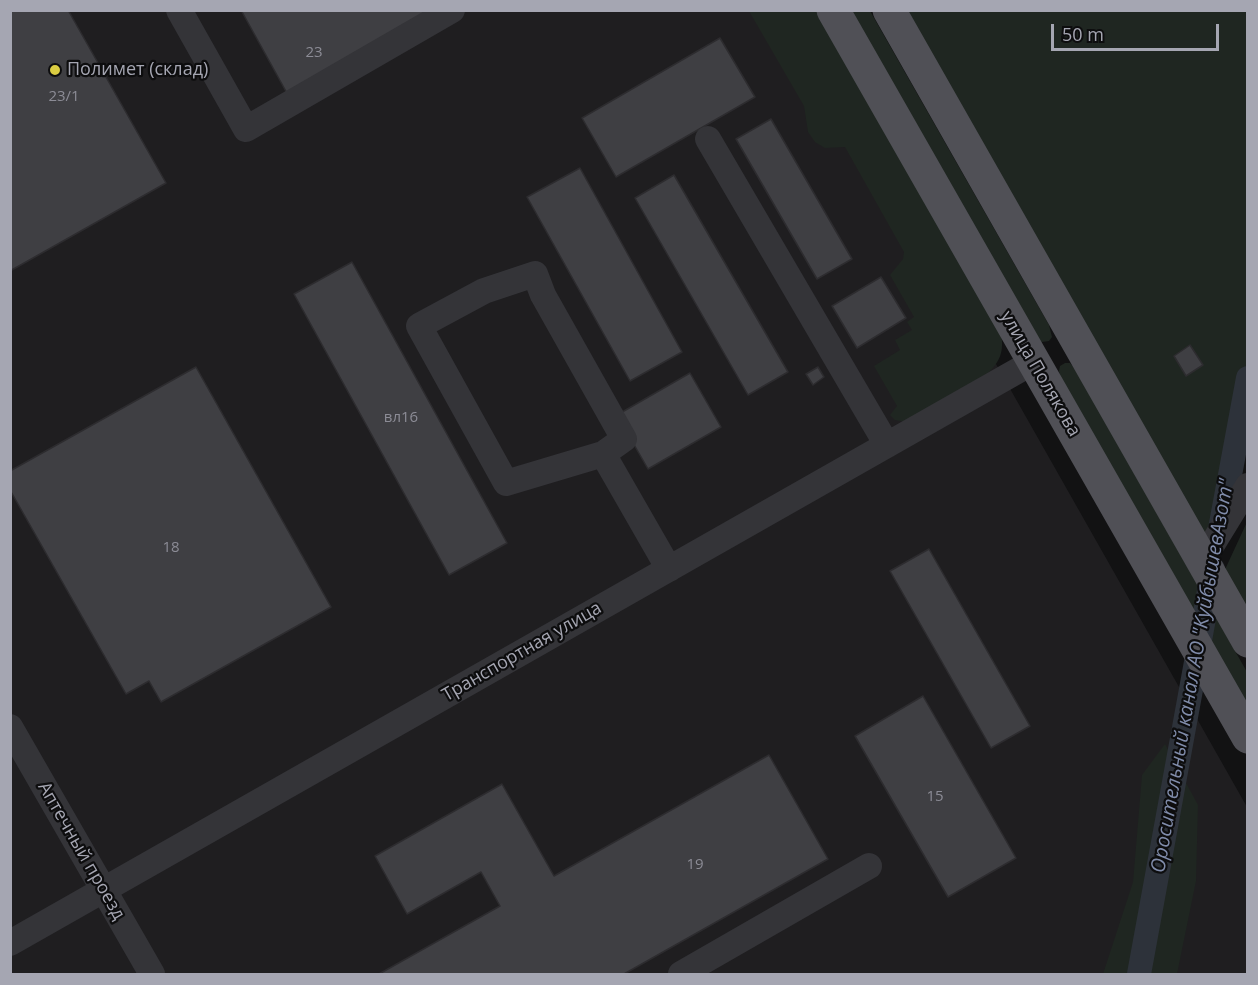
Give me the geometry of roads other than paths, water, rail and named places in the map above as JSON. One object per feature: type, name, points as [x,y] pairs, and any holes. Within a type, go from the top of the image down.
[{"type":"main road","name":"улица Полякова","points":[[833,10],[1248,737]]},
{"type":"main road","points":[[889,10],[1248,640]]},
{"type":"main road","points":[[1033,362],[1074,338]]},
{"type":"street","points":[[179,10],[246,129],[453,10]]},
{"type":"street","points":[[708,139],[887,445]]},
{"type":"street","points":[[535,274],[543,295],[624,440],[603,454],[506,483],[419,326],[484,291],[535,274]]},
{"type":"street","name":"Транспортная улица","points":[[10,943],[1033,362]]},
{"type":"street","points":[[603,454],[669,569]]},
{"type":"street","points":[[1202,561],[1248,486]]},
{"type":"street","name":"Аптечный проезд","points":[[10,727],[152,975]]},
{"type":"street","points":[[681,975],[869,866]]},
{"type":"waterway","name":"Оросительный канал АО \"КуйбышевАзот\"","points":[[1220,529],[1248,378]]},
{"type":"waterway","name":"Оросительный канал АО \"КуйбышевАзот\"","points":[[1139,974],[1213,569]]},
{"type":"place","name":"Полимет (склад)","points":[[55,70]]}]
